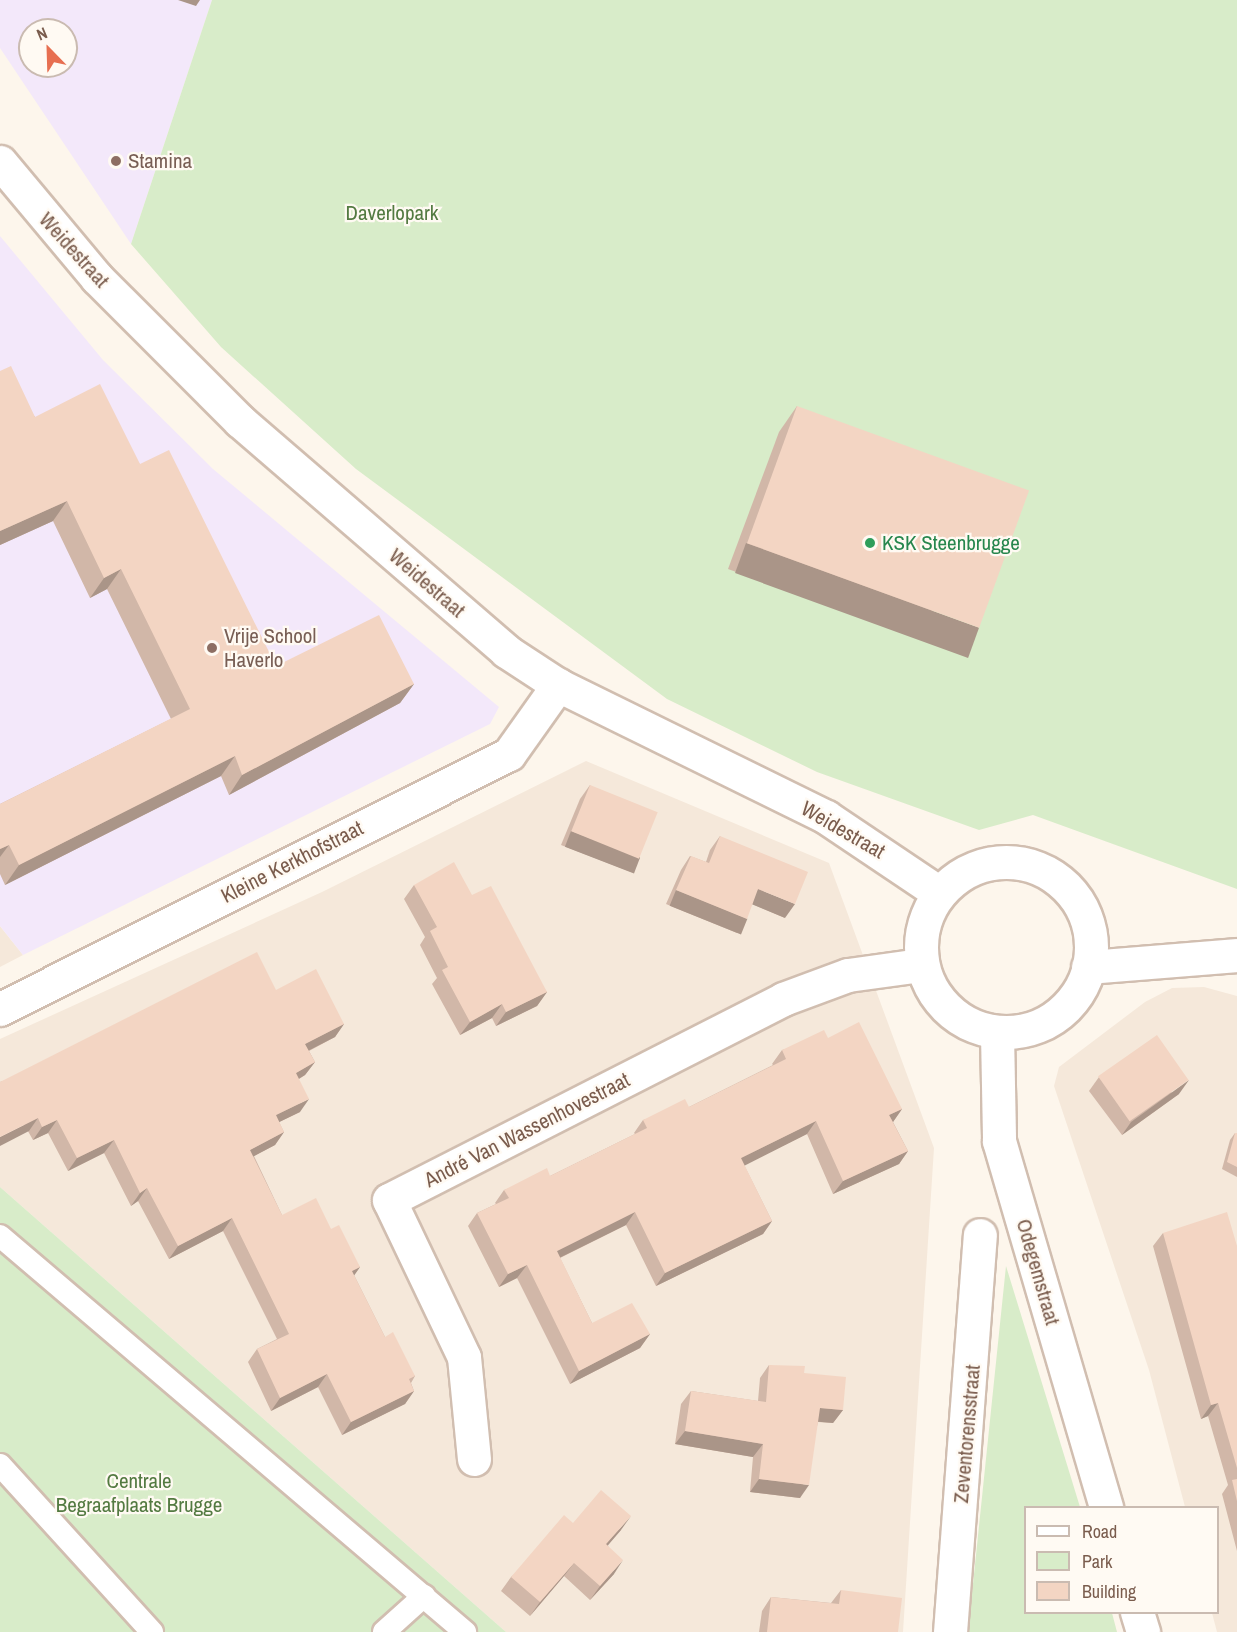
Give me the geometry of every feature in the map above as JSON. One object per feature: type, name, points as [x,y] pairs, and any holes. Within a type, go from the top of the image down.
[{"type":"street","name":"Weidestraat","points":[[0,162],[97,278],[240,422],[506,651],[558,685],[826,817],[939,893]]},
{"type":"street","name":"Kleine Kerkhofstraat","points":[[0,1009],[508,754],[558,685]]},
{"type":"street","points":[[997,861],[1043,869],[1078,901],[1090,929],[1088,967],[1081,989],[1063,1011],[1027,1031],[997,1033],[963,1022],[932,993],[921,964],[924,920],[939,893],[969,870],[997,861]]},
{"type":"street","points":[[1088,967],[1237,955]]},
{"type":"street","name":"André Van Wassenhovestraat","points":[[474,1459],[464,1357],[389,1200],[783,999],[848,975],[921,964]]},
{"type":"street","name":"Odegemstraat","points":[[997,1033],[999,1141],[1105,1506]]},
{"type":"street","name":"Zeventorensstraat","points":[[950,1632],[981,1235]]},
{"type":"street","points":[[1138,1614],[1143,1632]]},
{"type":"lane","points":[[2,1240],[465,1632]]},
{"type":"lane","points":[[0,1466],[152,1632]]},
{"type":"lane","points":[[384,1632],[424,1596]]},
{"type":"shaded area","name":"Stamina","points":[[0,0],[212,0],[131,244],[20,78],[78,78],[78,18],[18,18],[18,75],[0,48]]},
{"type":"shaded area","name":"Vrije School Haverlo","points":[[0,236],[103,360],[213,469],[499,707],[490,724],[23,955],[0,926]]},
{"type":"shaded area","points":[[586,761],[829,863],[934,1148],[903,1632],[506,1632],[0,1187],[0,1039],[322,892]]},
{"type":"shaded area","points":[[0,926],[23,955],[0,967]]},
{"type":"shaded area","points":[[1204,987],[1237,996],[1237,1632],[1217,1632],[1212,1614],[1219,1614],[1219,1506],[1185,1506],[1149,1370],[1054,1086],[1059,1067],[1145,1002],[1172,988]]},
{"type":"green space","name":"Daverlopark","points":[[212,0],[1237,0],[1237,889],[1033,815],[979,830],[817,772],[667,699],[356,469],[221,347],[131,244]]},
{"type":"green space","name":"Centrale Begraafplaats Brugge","points":[[0,1187],[506,1632],[0,1632]]},
{"type":"green space","points":[[1006,1266],[1080,1506],[1024,1506],[1024,1614],[1112,1614],[1117,1632],[968,1632]]},
{"type":"building","points":[[11,366],[35,417],[100,384],[140,464],[169,450],[276,666],[379,615],[414,684],[242,775],[235,756],[19,865],[9,845],[0,849],[0,804],[190,709],[121,569],[104,578],[67,501],[0,531],[0,371]]},
{"type":"building","name":"KSK Steenbrugge","points":[[797,406],[1029,490],[979,628],[747,543]]},
{"type":"building","points":[[590,785],[658,812],[639,859],[571,831]]},
{"type":"building","points":[[720,836],[808,872],[795,904],[758,889],[747,919],[676,890],[691,856],[709,863]]},
{"type":"building","points":[[454,862],[472,895],[491,886],[547,992],[506,1012],[502,1004],[470,1022],[442,970],[448,967],[430,931],[437,927],[414,885]]},
{"type":"building","points":[[257,952],[276,990],[316,969],[344,1024],[305,1044],[315,1062],[296,1073],[309,1099],[276,1115],[284,1132],[250,1150],[282,1215],[316,1198],[331,1229],[339,1225],[360,1267],[352,1271],[385,1337],[393,1332],[415,1376],[409,1379],[414,1391],[351,1422],[327,1374],[280,1398],[257,1349],[289,1334],[232,1218],[178,1246],[147,1188],[140,1193],[114,1140],[77,1158],[57,1120],[42,1127],[38,1118],[0,1137],[0,1082]]},
{"type":"building","points":[[859,1022],[902,1109],[889,1115],[908,1151],[843,1181],[816,1121],[741,1158],[772,1221],[665,1273],[635,1212],[557,1251],[592,1323],[632,1303],[650,1334],[579,1371],[527,1265],[508,1274],[477,1213],[509,1198],[504,1190],[547,1168],[550,1176],[647,1128],[643,1120],[685,1099],[689,1107],[786,1059],[782,1050],[824,1030],[828,1038]]},
{"type":"building","points":[[1157,1035],[1189,1080],[1130,1121],[1098,1076]]},
{"type":"building","points":[[1235,1133],[1237,1133],[1237,1167],[1227,1162]]},
{"type":"building","points":[[1227,1212],[1237,1246],[1237,1468],[1218,1403],[1211,1405],[1163,1233]]},
{"type":"building","points":[[769,1365],[805,1366],[804,1373],[846,1377],[843,1410],[820,1408],[809,1485],[759,1479],[763,1444],[685,1431],[691,1391],[766,1402]]},
{"type":"building","points":[[1237,1479],[1237,1501],[1232,1480]]},
{"type":"building","points":[[601,1490],[631,1516],[606,1544],[623,1560],[600,1586],[574,1563],[540,1602],[511,1577],[564,1515],[573,1523]]},
{"type":"building","points":[[841,1590],[902,1598],[898,1632],[767,1632],[771,1597],[839,1604]]},
{"type":"place","name":"Stamina","points":[[116,161]]},
{"type":"place","name":"KSK Steenbrugge","points":[[870,543]]},
{"type":"place","name":"Vrije School Haverlo","points":[[212,648]]}]
